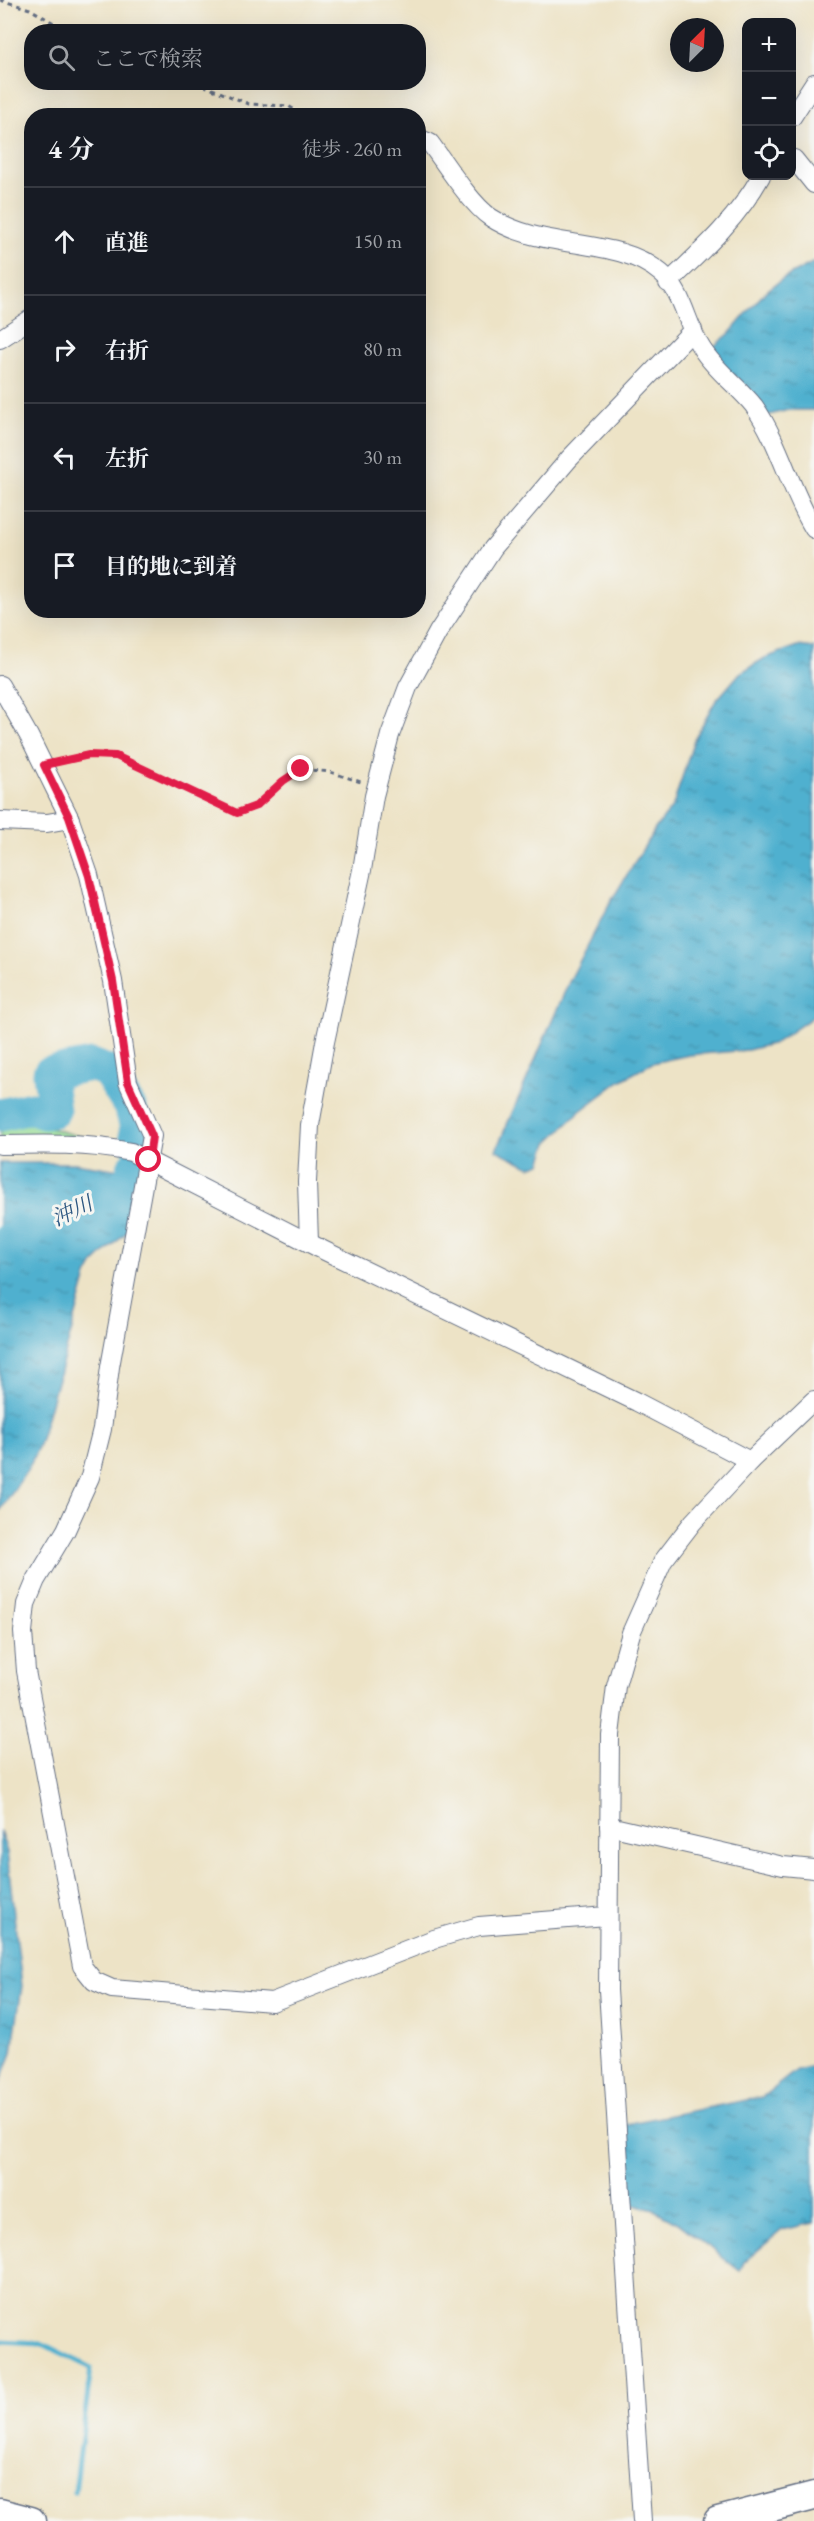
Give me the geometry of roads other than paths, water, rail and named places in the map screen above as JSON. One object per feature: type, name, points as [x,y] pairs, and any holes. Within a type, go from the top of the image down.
[{"type":"highway","points":[[718,2521],[814,2496]]},
{"type":"highway","points":[[0,2513],[31,2521]]},
{"type":"street","points":[[796,111],[814,83]]},
{"type":"street","points":[[426,141],[430,143],[487,216],[507,228],[527,235],[611,250],[662,273],[676,291],[702,349],[753,406],[769,432],[814,529]]},
{"type":"street","points":[[796,162],[814,184]]},
{"type":"street","points":[[668,283],[714,240],[739,211],[758,180]]},
{"type":"street","points":[[0,339],[24,323]]},
{"type":"street","points":[[309,1242],[307,1182],[310,1125],[377,786],[390,735],[408,687],[438,632],[493,548],[569,459],[693,330]]},
{"type":"street","points":[[0,685],[44,765],[70,819],[89,876],[113,981],[128,1082],[152,1136],[110,1367],[102,1429],[90,1477],[66,1530],[36,1580],[26,1604],[23,1632],[26,1671],[82,1966],[94,1981],[112,1989],[272,2002],[434,1939],[479,1926],[607,1916]]},
{"type":"street","points":[[0,821],[47,824],[70,819]]},
{"type":"street","points":[[0,1144],[54,1144],[114,1148],[131,1152],[309,1242],[627,1397],[750,1461]]},
{"type":"street","points":[[642,2521],[608,1990],[610,1735],[616,1686],[631,1633],[663,1561],[693,1522],[750,1461],[814,1400]]},
{"type":"street","points":[[609,1826],[783,1866],[814,1869]]},
{"type":"water","points":[[814,262],[814,410],[788,410],[766,416],[708,351],[729,334],[765,292],[784,278]]},
{"type":"water","points":[[798,646],[814,648],[814,1016],[775,1043],[748,1050],[689,1055],[652,1063],[620,1081],[579,1112],[548,1143],[541,1163],[530,1167],[496,1150],[569,982],[608,906],[655,829],[673,806],[694,740],[715,702],[740,673],[765,658]]},
{"type":"water","points":[[0,1163],[75,1163],[125,1171],[122,1194],[136,1198],[129,1230],[95,1262],[87,1276],[40,1442],[30,1466],[0,1511]]},
{"type":"water","points":[[0,1831],[7,1852],[22,1986],[12,2053],[0,2084]]},
{"type":"water","points":[[814,2066],[814,2223],[782,2230],[744,2262],[740,2271],[678,2223],[654,2210],[631,2204],[625,2124],[762,2097],[797,2070]]},
{"type":"waterway","name":"沖川","points":[[0,1115],[31,1108],[44,1113],[54,1111],[49,1073],[91,1065],[107,1071],[131,1109],[136,1143]]},
{"type":"waterway","name":"沖川","points":[[0,1245],[129,1185],[133,1168]]},
{"type":"waterway","points":[[0,2341],[41,2343],[91,2368],[75,2492]]}]
